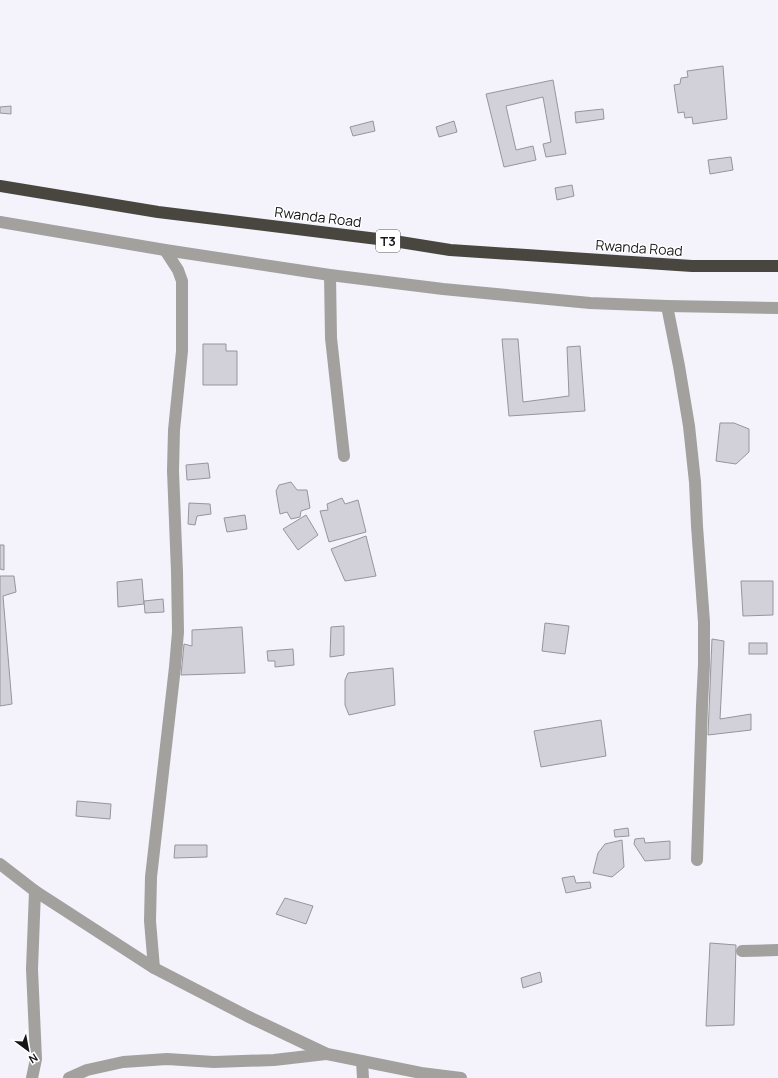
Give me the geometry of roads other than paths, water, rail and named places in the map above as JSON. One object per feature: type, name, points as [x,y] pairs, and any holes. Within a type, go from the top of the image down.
[{"type":"highway","name":"Rwanda Road","points":[[0,186],[158,212],[394,241],[450,250],[692,266],[778,266]]},
{"type":"street","points":[[0,222],[165,250],[330,275],[450,290],[590,303],[778,308]]},
{"type":"street","points":[[154,968],[150,921],[151,877],[178,632],[178,572],[173,471],[174,430],[182,351],[182,281],[178,270],[165,250]]},
{"type":"street","points":[[330,275],[331,338],[344,456]]},
{"type":"street","points":[[667,306],[689,426],[695,482],[704,622],[704,665],[697,860]]},
{"type":"street","points":[[0,864],[36,891],[154,968],[247,1016],[327,1054],[421,1073],[461,1078]]},
{"type":"street","points":[[32,1078],[36,1059],[32,969],[36,891]]},
{"type":"street","points":[[742,951],[778,950]]},
{"type":"street","points":[[69,1078],[87,1070],[123,1062],[167,1059],[214,1062],[274,1060],[327,1054]]},
{"type":"street","points":[[362,1061],[363,1078]]}]
